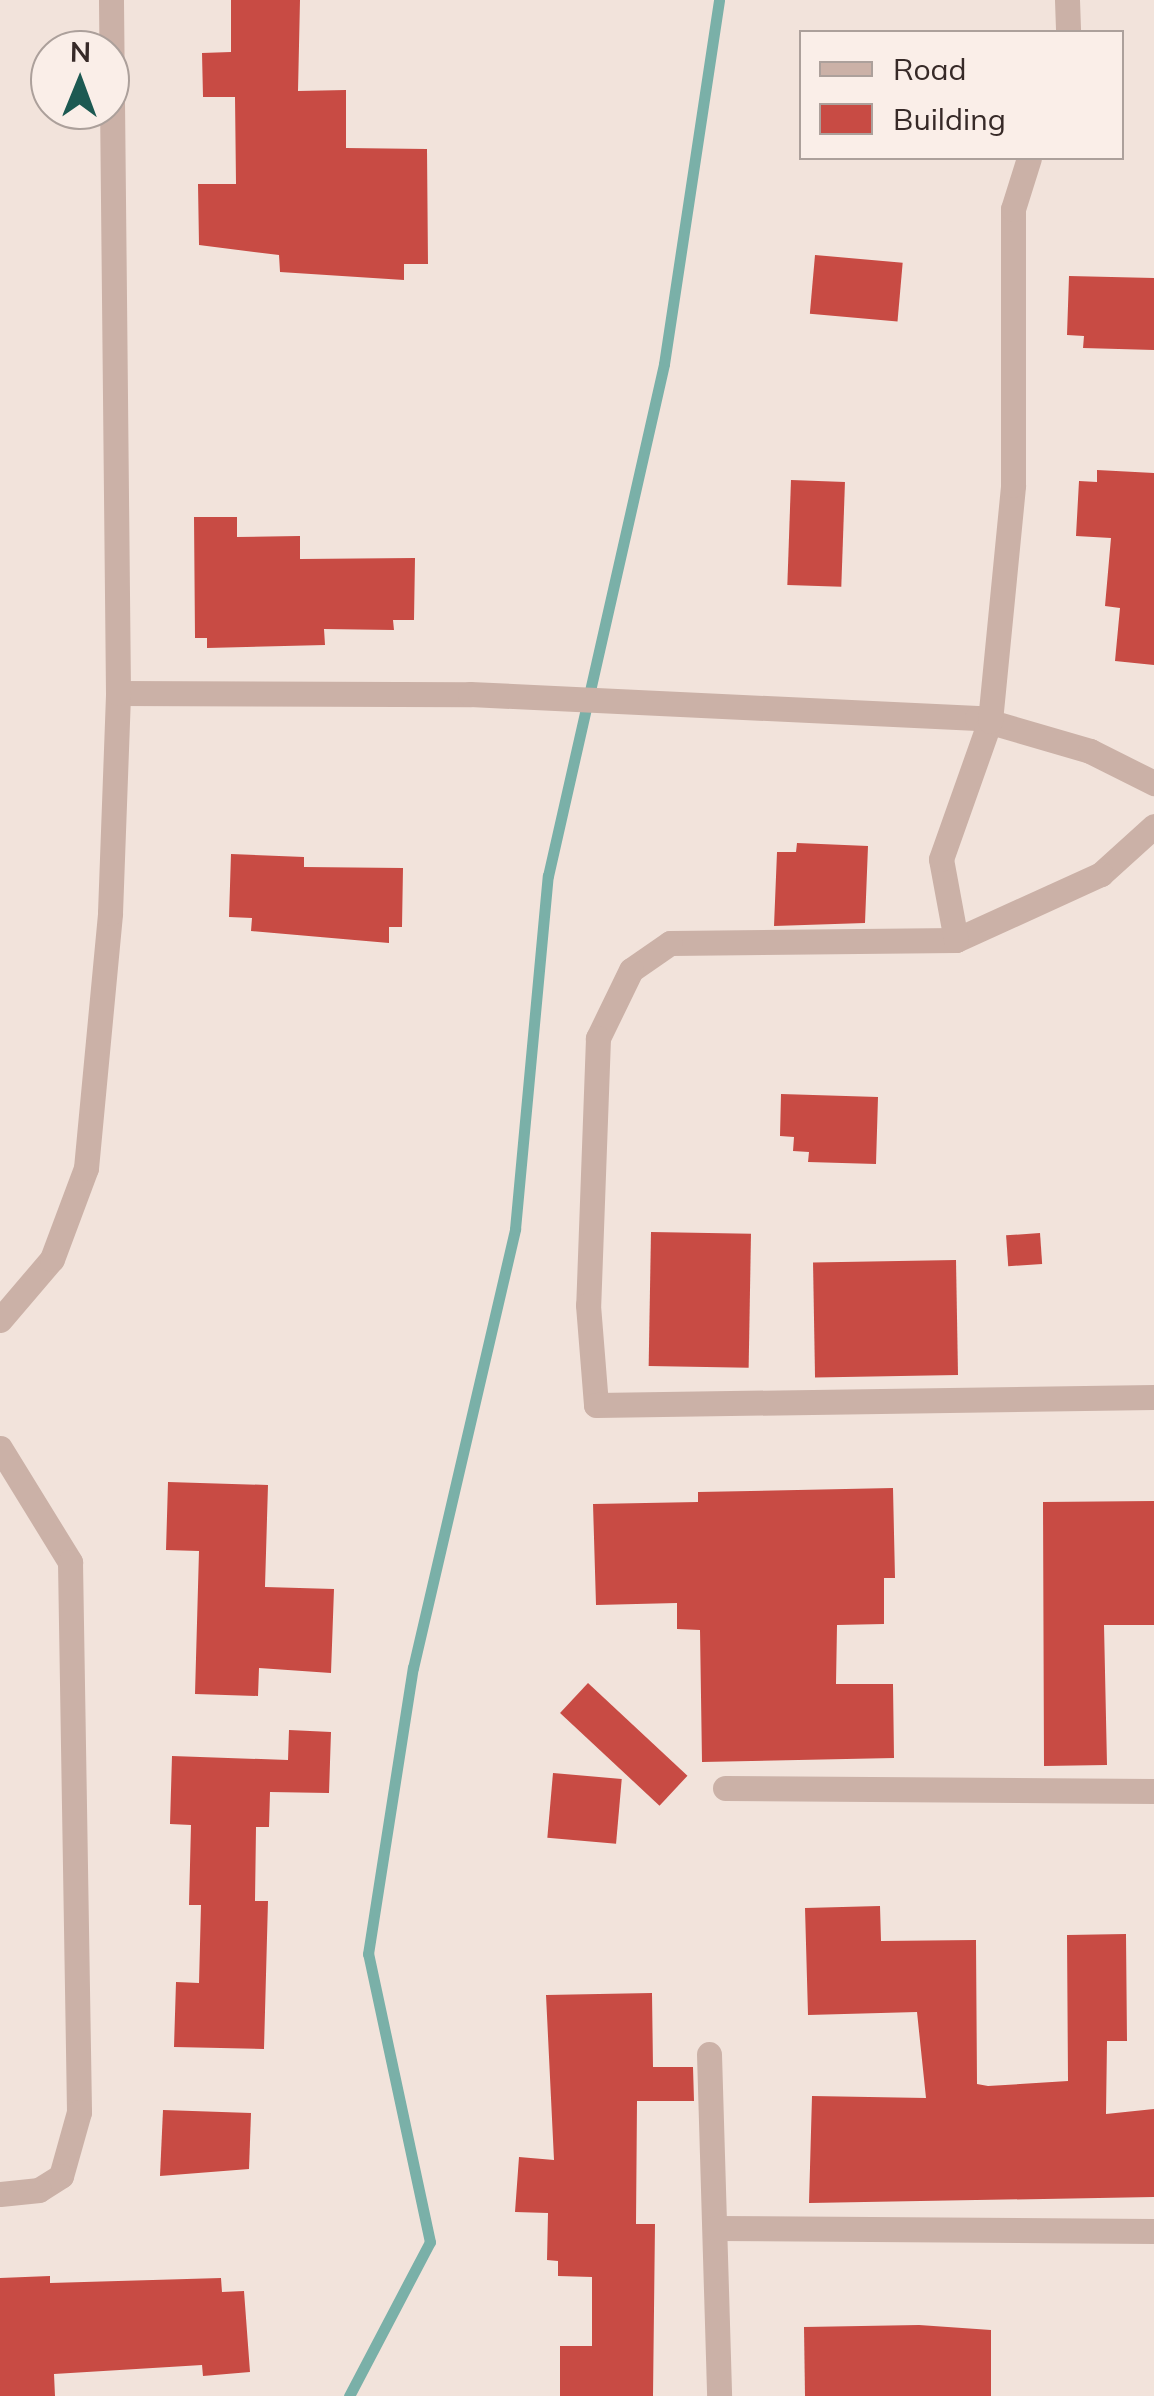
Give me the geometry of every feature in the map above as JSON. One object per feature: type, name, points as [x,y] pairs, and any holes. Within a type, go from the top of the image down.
[{"type":"street","points":[[0,1320],[52,1259],[86,1168],[110,913],[118,693],[111,0]]},
{"type":"street","points":[[1067,0],[1068,30]]},
{"type":"street","points":[[956,940],[940,858],[990,721],[1013,486],[1013,210],[1028,160]]},
{"type":"street","points":[[118,693],[470,694],[990,721],[1090,751],[1154,783]]},
{"type":"street","points":[[1154,826],[1101,874],[956,940],[670,943],[631,970],[598,1038],[588,1305],[596,1406],[1154,1396]]},
{"type":"street","points":[[0,1448],[70,1562],[80,2112],[62,2176],[39,2190],[0,2194]]},
{"type":"street","points":[[725,1788],[1154,1791]]},
{"type":"street","points":[[710,2054],[719,2396]]},
{"type":"street","points":[[715,2228],[1154,2231]]},
{"type":"building","points":[[231,0],[300,0],[298,91],[346,90],[346,148],[427,149],[428,264],[404,264],[404,280],[280,272],[279,255],[199,245],[198,184],[236,184],[235,97],[203,97],[202,53],[231,52]]},
{"type":"building","points":[[815,255],[903,263],[898,321],[810,314]]},
{"type":"building","points":[[1069,276],[1154,278],[1154,350],[1083,348],[1084,336],[1067,335]]},
{"type":"building","points":[[1097,470],[1154,473],[1154,665],[1115,661],[1120,608],[1105,606],[1111,538],[1076,536],[1079,481],[1097,482]]},
{"type":"building","points":[[791,480],[845,482],[841,587],[787,585]]},
{"type":"building","points":[[194,517],[237,517],[237,537],[300,536],[300,559],[415,558],[414,620],[393,620],[394,630],[324,629],[325,645],[207,648],[207,638],[195,638]]},
{"type":"building","points":[[797,843],[868,846],[865,923],[774,926],[777,852],[796,852]]},
{"type":"building","points":[[231,854],[304,857],[304,867],[403,868],[402,927],[389,927],[389,943],[251,931],[252,918],[229,917]]},
{"type":"building","points":[[781,1094],[878,1097],[876,1164],[808,1162],[809,1152],[793,1151],[794,1137],[780,1136]]},
{"type":"building","points":[[651,1232],[751,1234],[749,1368],[649,1366]]},
{"type":"building","points":[[1040,1233],[1042,1264],[1008,1266],[1006,1235]]},
{"type":"building","points":[[956,1260],[958,1375],[815,1377],[813,1262]]},
{"type":"building","points":[[168,1482],[268,1485],[265,1587],[334,1589],[331,1673],[259,1668],[258,1696],[195,1694],[199,1551],[166,1550]]},
{"type":"building","points":[[893,1488],[895,1578],[884,1578],[884,1624],[837,1625],[836,1684],[893,1684],[894,1758],[702,1762],[700,1630],[677,1629],[677,1603],[596,1605],[593,1504],[698,1502],[698,1492]]},
{"type":"building","points":[[1154,1501],[1154,1625],[1104,1625],[1107,1765],[1044,1766],[1043,1502]]},
{"type":"building","points":[[588,1683],[687,1776],[660,1806],[560,1713]]},
{"type":"building","points":[[289,1730],[331,1732],[329,1793],[270,1792],[269,1827],[256,1827],[255,1901],[268,1901],[264,2049],[174,2047],[176,1982],[199,1983],[201,1905],[189,1905],[191,1825],[170,1824],[172,1756],[288,1760]]},
{"type":"building","points":[[553,1773],[622,1779],[616,1844],[547,1838]]},
{"type":"building","points":[[880,1906],[881,1941],[976,1940],[977,2084],[988,2086],[1068,2081],[1067,1935],[1126,1934],[1127,2041],[1107,2041],[1106,2114],[1154,2109],[1154,2197],[809,2203],[812,2096],[926,2098],[917,2012],[808,2015],[805,1908]]},
{"type":"building","points":[[652,1993],[653,2067],[693,2067],[694,2101],[637,2101],[636,2224],[655,2224],[653,2396],[560,2396],[560,2346],[592,2346],[592,2277],[558,2276],[558,2261],[547,2260],[548,2213],[515,2212],[519,2157],[554,2160],[546,1995]]},
{"type":"building","points":[[163,2110],[251,2113],[249,2169],[160,2176]]},
{"type":"building","points":[[50,2276],[50,2283],[221,2278],[222,2292],[244,2291],[250,2372],[203,2376],[202,2365],[54,2374],[55,2396],[0,2396],[0,2278]]},
{"type":"building","points":[[919,2325],[991,2330],[991,2396],[805,2396],[804,2327]]},
{"type":"waterway","points":[[349,2396],[430,2242],[368,1954],[413,1668],[515,1229],[548,876],[664,364],[719,0]]}]
